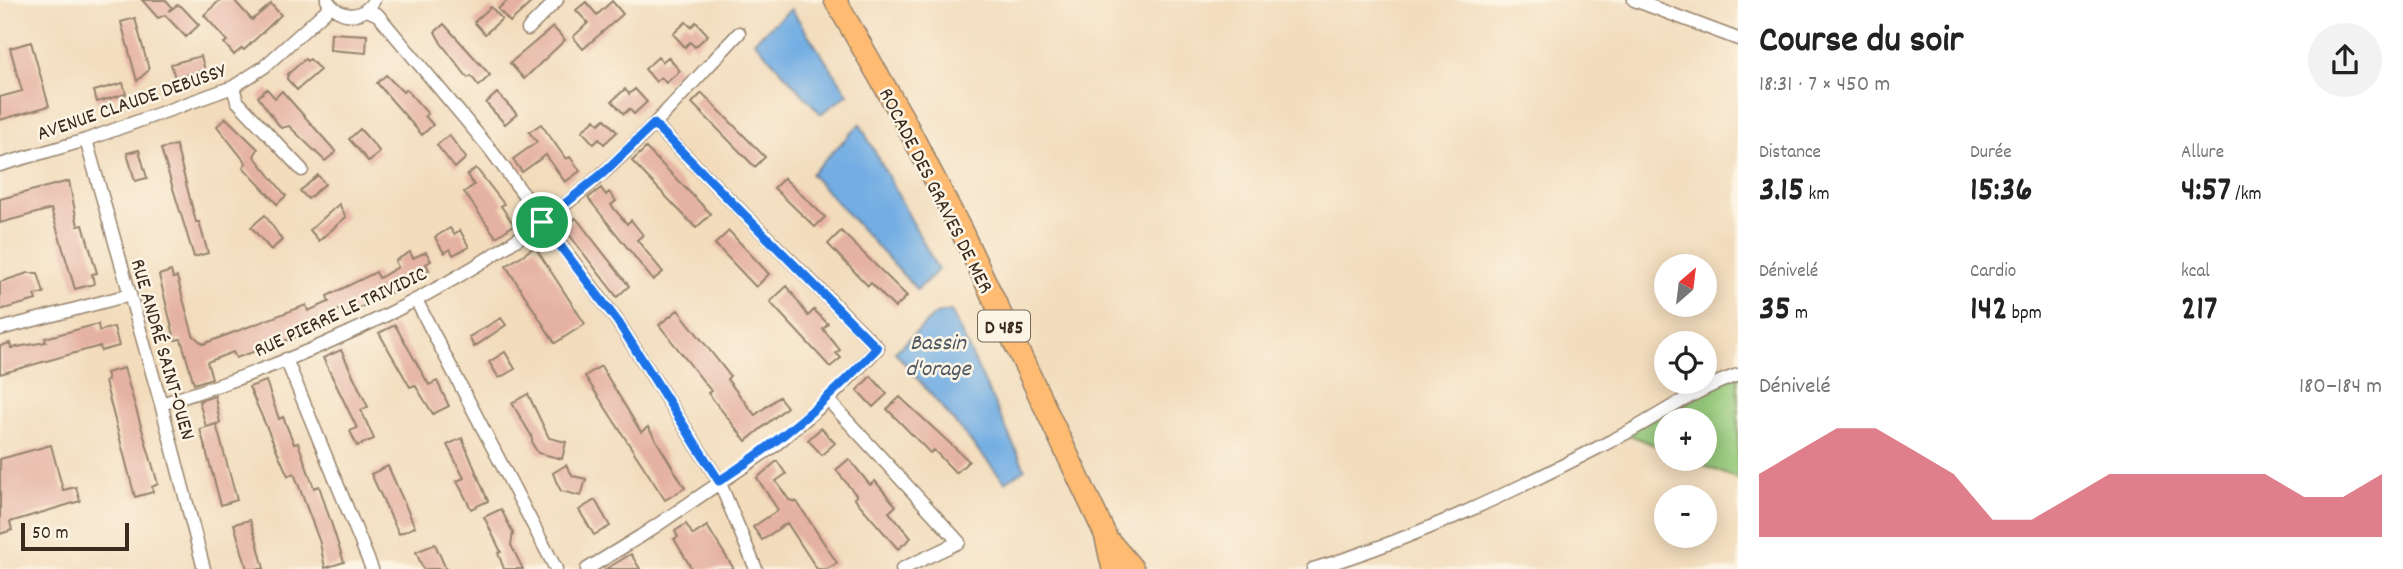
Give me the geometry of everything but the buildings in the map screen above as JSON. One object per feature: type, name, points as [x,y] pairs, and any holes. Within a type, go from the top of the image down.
[{"type":"main road","name":"ROCADE DES GRAVES DE MER","points":[[835,0],[903,118],[960,228],[1105,534],[1113,569]]},
{"type":"main road","name":"ROCADE DES GRAVES DE MER","points":[[1105,534],[1133,569]]},
{"type":"street","points":[[528,29],[557,0]]},
{"type":"street","points":[[1634,0],[1738,39]]},
{"type":"street","points":[[329,3],[337,11],[352,15],[370,5],[490,149],[618,322],[719,481],[756,569]]},
{"type":"street","name":"AVENUE CLAUDE DEBUSSY","points":[[0,165],[86,140],[233,87],[264,66],[329,3]]},
{"type":"street","name":"RUE PIERRE LE TRIVIDIC","points":[[161,404],[227,384],[416,300],[542,222],[602,174],[654,124],[739,33]]},
{"type":"street","points":[[233,87],[237,101],[302,170]]},
{"type":"street","points":[[587,569],[641,536],[774,446],[828,400],[877,348],[654,124]]},
{"type":"street","name":"RUE ANDRÉ SAINT-OUEN","points":[[86,140],[161,404],[204,569]]},
{"type":"street","points":[[0,329],[129,295]]},
{"type":"street","points":[[416,300],[556,569]]},
{"type":"street","points":[[286,359],[372,569]]},
{"type":"street","points":[[1313,569],[1372,551],[1500,499],[1631,431],[1680,401],[1738,374]]},
{"type":"street","points":[[828,400],[959,542],[902,569]]},
{"type":"green space","points":[[1738,374],[1738,479],[1717,471],[1717,408],[1673,408],[1700,394],[1717,394],[1717,385]]},
{"type":"green space","points":[[1654,418],[1654,445],[1625,433]]},
{"type":"water","points":[[791,9],[848,94],[821,114],[754,41]]},
{"type":"water","name":"Bassin d'orage","points":[[860,124],[938,270],[917,290],[811,174]]},
{"type":"water","name":"Bassin d'orage","points":[[951,311],[1025,469],[1005,482],[895,352],[936,314]]},
{"type":"route","points":[[654,124],[743,210],[877,348],[828,400],[774,446],[719,481],[618,322],[542,222],[602,174],[654,124]]}]
